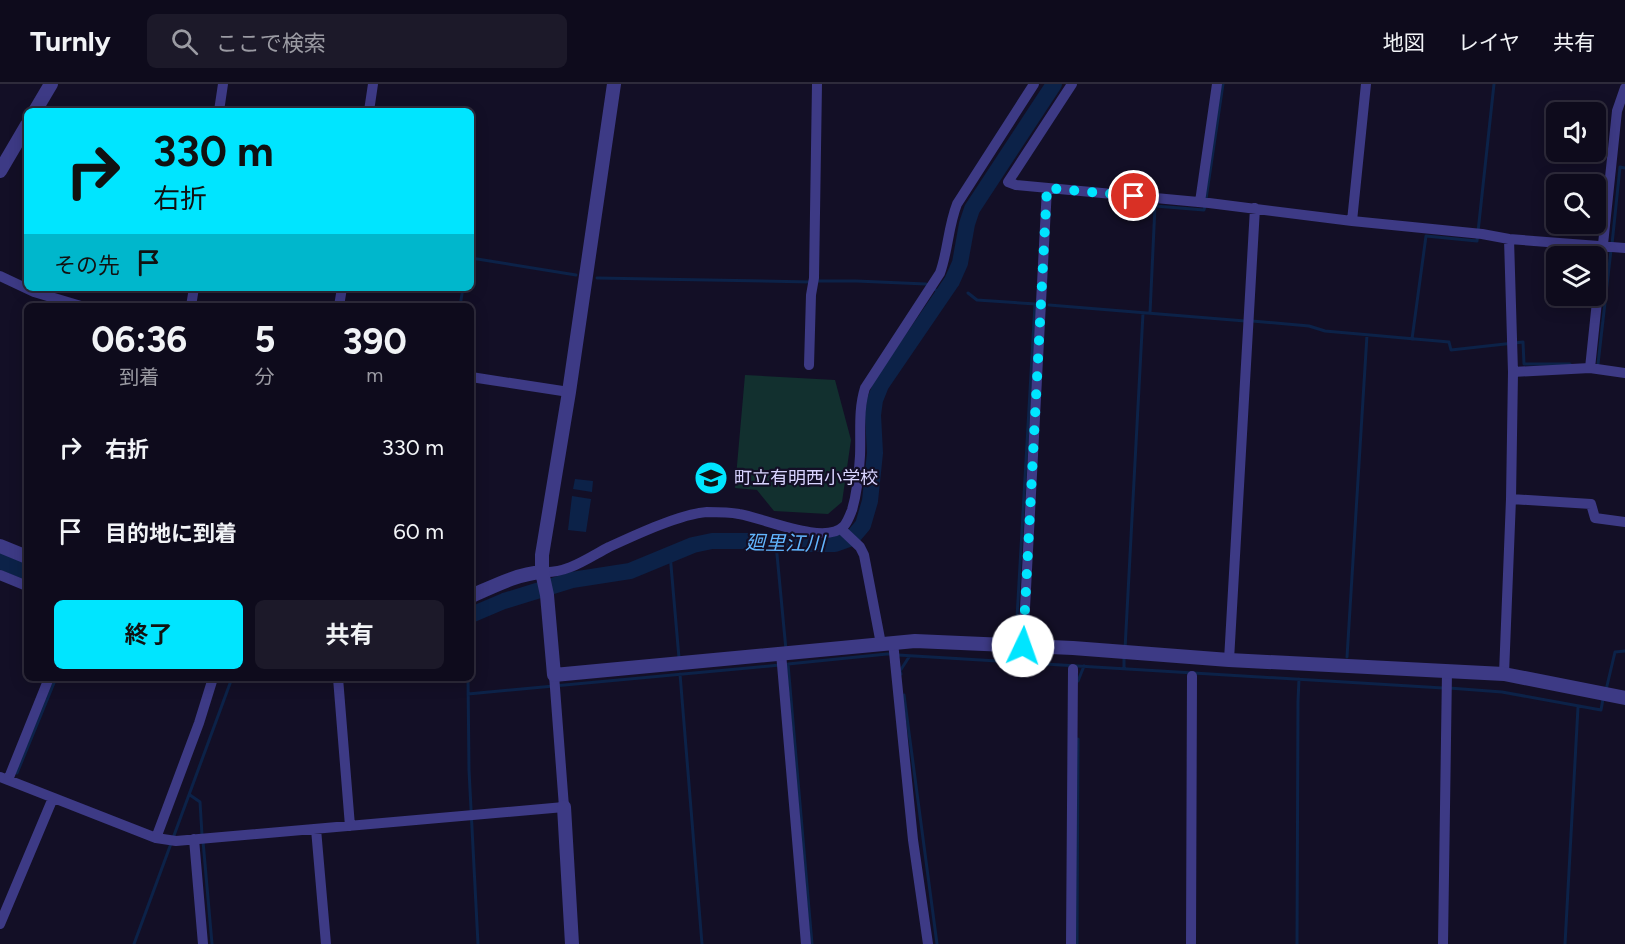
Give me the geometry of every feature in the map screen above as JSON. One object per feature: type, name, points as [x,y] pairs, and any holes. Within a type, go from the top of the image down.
[{"type":"street","points":[[37,108],[51,84]]},
{"type":"street","points":[[219,108],[223,84]]},
{"type":"street","points":[[370,108],[374,84]]},
{"type":"street","points":[[572,944],[555,682],[547,595],[542,575],[542,555],[569,392],[614,84]]},
{"type":"street","points":[[809,365],[811,295],[814,282],[817,84]]},
{"type":"street","points":[[474,595],[506,580],[530,573],[542,575],[553,573],[581,563],[669,522],[697,513],[741,514],[810,533],[841,529],[847,523],[855,501],[860,456],[860,418],[865,388],[940,273],[957,204],[1034,84]]},
{"type":"street","points":[[1072,84],[1008,182],[1016,186],[1256,208],[1352,221],[1478,233],[1509,239],[1613,247]]},
{"type":"street","points":[[1204,203],[1217,84]]},
{"type":"street","points":[[1352,221],[1366,84]]},
{"type":"street","points":[[1591,364],[1613,247],[1617,111],[1625,88]]},
{"type":"street","points":[[0,171],[24,130]]},
{"type":"street","points":[[1023,646],[1047,188]]},
{"type":"street","points":[[1229,660],[1256,208]]},
{"type":"street","points":[[1504,674],[1513,372],[1509,239]]},
{"type":"street","points":[[0,276],[24,287]]},
{"type":"street","points":[[32,291],[71,303]]},
{"type":"street","points":[[1513,372],[1591,364],[1625,374]]},
{"type":"street","points":[[474,377],[569,392]]},
{"type":"street","points":[[1511,499],[1591,504],[1595,518],[1625,522]]},
{"type":"street","points":[[841,529],[860,547],[864,555],[891,649],[913,840],[928,944]]},
{"type":"street","points":[[0,546],[24,556]]},
{"type":"street","points":[[0,575],[24,585]]},
{"type":"street","points":[[555,682],[679,663],[891,649],[915,641],[1124,652],[1446,678],[1504,674],[1625,698]]},
{"type":"street","points":[[784,657],[806,944]]},
{"type":"street","points":[[1071,944],[1073,669]]},
{"type":"street","points":[[1191,944],[1192,676]]},
{"type":"street","points":[[1443,944],[1446,678]]},
{"type":"street","points":[[48,681],[4,779],[160,839],[176,841],[564,807]]},
{"type":"street","points":[[160,839],[212,681]]},
{"type":"street","points":[[338,681],[350,826]]},
{"type":"street","points":[[0,924],[53,798]]},
{"type":"street","points":[[316,829],[326,944]]},
{"type":"street","points":[[200,839],[203,944]]},
{"type":"green space","points":[[745,375],[835,380],[851,440],[842,502],[828,514],[774,511],[757,490],[735,488]]},
{"type":"water","points":[[575,479],[593,481],[592,492],[573,489]]},
{"type":"water","points":[[572,496],[591,499],[586,532],[568,530]]},
{"type":"waterway","name":"廻里江川","points":[[474,614],[504,601],[572,580],[630,571],[693,545],[712,541],[835,544],[852,538],[863,525],[870,501],[875,453],[873,415],[875,400],[881,385],[952,281],[960,263],[972,209],[1054,84]]},
{"type":"waterway","points":[[1206,199],[1223,84]]},
{"type":"waterway","points":[[1412,339],[1426,236],[1477,241],[1494,84]]},
{"type":"waterway","points":[[1612,244],[1620,167],[1625,168]]},
{"type":"waterway","points":[[1150,313],[1155,206],[1204,210],[1205,206]]},
{"type":"waterway","points":[[1598,364],[1611,250]]},
{"type":"waterway","points":[[474,258],[576,275]]},
{"type":"waterway","points":[[597,278],[811,282]]},
{"type":"waterway","points":[[817,281],[926,284],[944,295]]},
{"type":"waterway","name":"廻里江川","points":[[952,281],[957,285]]},
{"type":"waterway","points":[[460,303],[462,291]]},
{"type":"waterway","points":[[968,293],[977,300],[1036,304]]},
{"type":"waterway","points":[[1016,635],[1035,304]]},
{"type":"waterway","points":[[1049,305],[1245,321]]},
{"type":"waterway","points":[[1125,649],[1143,313]]},
{"type":"waterway","points":[[1252,321],[1309,326],[1325,331],[1449,342],[1451,350],[1523,342],[1524,364],[1570,364]]},
{"type":"waterway","points":[[1347,657],[1367,335]]},
{"type":"waterway","points":[[776,544],[786,650]]},
{"type":"waterway","points":[[670,554],[679,658]]},
{"type":"waterway","name":"廻里江川","points":[[0,561],[24,571]]},
{"type":"waterway","points":[[1606,690],[1615,652],[1625,651]]},
{"type":"waterway","points":[[812,944],[788,664],[892,654]]},
{"type":"waterway","points":[[898,655],[1443,688]]},
{"type":"waterway","points":[[1124,656],[1124,668]]},
{"type":"waterway","points":[[901,674],[900,671],[909,657]]},
{"type":"waterway","points":[[468,694],[780,665]]},
{"type":"waterway","points":[[1078,681],[1084,666]]},
{"type":"waterway","points":[[680,674],[702,944]]},
{"type":"waterway","points":[[1297,944],[1299,679]]},
{"type":"waterway","points":[[17,773],[55,681]]},
{"type":"waterway","points":[[134,944],[231,681]]},
{"type":"waterway","points":[[468,681],[469,770],[478,944]]},
{"type":"waterway","points":[[1449,688],[1502,692],[1601,710],[1603,699]]},
{"type":"waterway","points":[[904,695],[937,944]]},
{"type":"waterway","points":[[1565,944],[1578,707]]},
{"type":"waterway","points":[[1077,944],[1078,739]]},
{"type":"waterway","points":[[190,795],[200,802],[202,835]]},
{"type":"waterway","points":[[203,841],[212,944]]},
{"type":"place","name":"町立有明西小学校","points":[[711,478]]},
{"type":"route","points":[[1023,646],[1047,188],[1134,196]]}]
